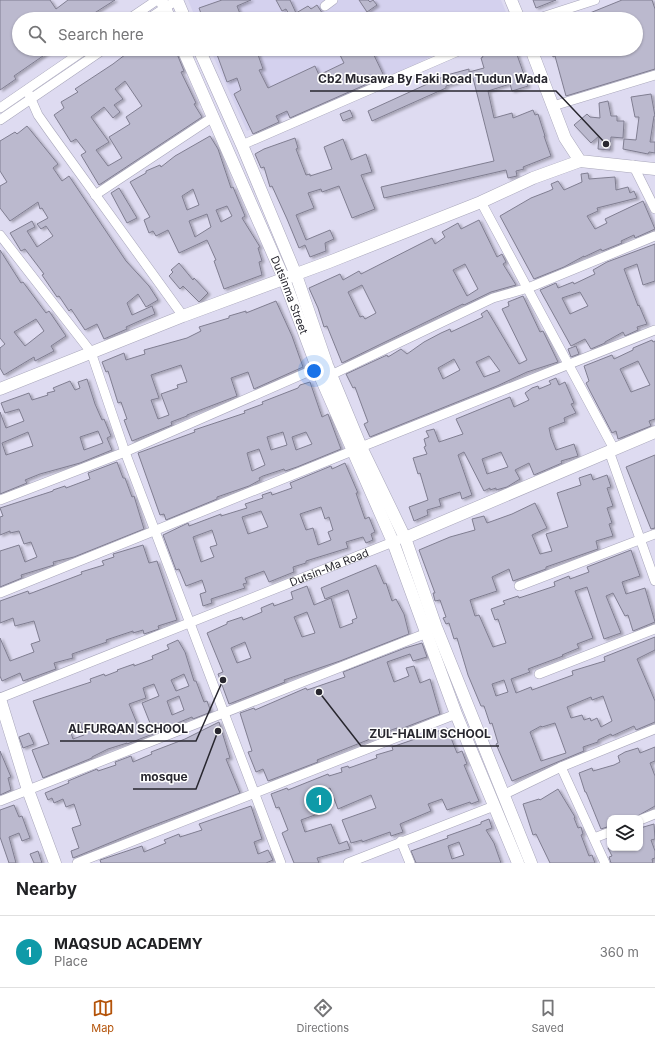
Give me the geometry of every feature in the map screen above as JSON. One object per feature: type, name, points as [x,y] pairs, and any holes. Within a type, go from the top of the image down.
[{"type":"street","points":[[143,12],[161,3],[177,0],[183,12]]},
{"type":"street","points":[[324,6],[333,0]]},
{"type":"street","points":[[511,0],[516,12]]},
{"type":"street","points":[[558,12],[596,0]]},
{"type":"street","points":[[154,12],[161,3]]},
{"type":"street","points":[[161,3],[166,12]]},
{"type":"street","points":[[0,108],[76,56]]},
{"type":"street","points":[[0,120],[94,56]]},
{"type":"street","name":"Dutsinma Street","points":[[186,56],[284,279],[317,368],[357,449],[399,540]]},
{"type":"street","name":"Dutsinma Street","points":[[202,56],[242,145],[296,275],[357,449]]},
{"type":"street","points":[[242,145],[447,56]]},
{"type":"street","points":[[534,56],[565,138],[580,161]]},
{"type":"street","points":[[553,106],[655,75]]},
{"type":"street","points":[[27,90],[38,115],[183,316]]},
{"type":"street","points":[[95,195],[213,117]]},
{"type":"street","points":[[0,389],[183,316],[296,275],[481,202],[533,178],[580,161],[633,165],[655,169]]},
{"type":"street","points":[[633,165],[655,209]]},
{"type":"street","points":[[481,202],[569,364],[611,450],[655,581]]},
{"type":"street","points":[[0,235],[91,352],[154,531],[280,863]]},
{"type":"street","points":[[331,375],[493,298],[528,288],[655,236]]},
{"type":"street","points":[[0,593],[655,330]]},
{"type":"street","points":[[0,500],[125,452],[317,368]]},
{"type":"street","name":"Dutsin-Ma Road","points":[[0,699],[399,540],[655,432]]},
{"type":"street","points":[[519,586],[655,534]]},
{"type":"street","points":[[399,540],[427,633],[456,714],[518,863]]},
{"type":"street","points":[[399,540],[436,627],[531,863]]},
{"type":"street","points":[[539,674],[655,629]]},
{"type":"street","points":[[0,801],[427,633]]},
{"type":"street","points":[[0,699],[28,790],[55,863]]},
{"type":"street","points":[[77,863],[456,714]]},
{"type":"street","points":[[503,795],[561,767],[655,729]]},
{"type":"street","points":[[561,767],[606,863]]},
{"type":"street","points":[[348,863],[401,841],[494,806]]},
{"type":"street","points":[[643,819],[655,814]]},
{"type":"street","points":[[594,838],[607,833]]},
{"type":"street","points":[[401,841],[410,863]]},
{"type":"shaded area","points":[[188,0],[501,0],[506,12],[193,12]]},
{"type":"shaded area","points":[[213,56],[432,56],[382,82],[247,131]]},
{"type":"building","points":[[0,0],[50,0],[56,9],[68,0],[115,0],[96,12],[12,12],[12,56],[43,56],[14,76],[16,79],[0,90]]},
{"type":"building","points":[[222,0],[251,0],[237,6],[239,12],[200,12],[199,8]]},
{"type":"building","points":[[276,0],[290,0],[296,12],[288,12],[286,9],[282,11]]},
{"type":"building","points":[[359,0],[368,0],[370,2],[373,0],[377,5],[367,12]]},
{"type":"building","points":[[533,0],[556,0],[536,8]]},
{"type":"building","points":[[622,0],[652,0],[655,9],[655,69],[566,96],[555,56],[643,56],[643,12],[592,12]]},
{"type":"building","points":[[317,5],[322,12],[298,12],[308,6],[311,9]]},
{"type":"building","points":[[123,56],[178,56],[184,71],[181,72],[196,103],[194,104],[202,117],[99,185],[81,155],[86,152],[76,139],[71,142],[54,115],[64,108],[61,102],[78,92],[75,89]],"holes":[[[125,81],[142,106],[126,117],[130,124],[109,137],[122,158],[108,166],[96,150],[109,142],[91,117],[104,107],[113,118],[120,112],[114,105],[123,99],[115,89]]]},
{"type":"building","points":[[218,56],[258,56],[263,69],[259,70],[268,88],[315,66],[319,75],[344,63],[340,56],[374,56],[383,74],[375,79],[376,80],[290,118],[287,111],[276,116],[279,122],[253,134],[234,94],[241,90],[237,78],[227,82]]},
{"type":"building","points":[[517,56],[528,86],[512,91],[510,84],[488,91],[494,118],[512,113],[513,118],[533,110],[535,115],[538,114],[551,156],[523,167],[524,169],[516,171],[517,176],[508,178],[506,170],[384,198],[381,187],[494,161],[473,78],[446,86],[446,88],[372,121],[368,111],[447,75],[469,69],[469,72],[484,68],[481,58]]},
{"type":"building","points":[[651,94],[655,116],[650,142],[655,142],[655,153],[649,152],[648,154],[623,149],[624,139],[636,140],[639,117],[635,117],[631,97]]},
{"type":"building","points":[[608,101],[611,116],[617,116],[617,121],[624,121],[623,138],[611,137],[610,150],[598,149],[599,136],[591,143],[574,125],[587,114],[590,117],[600,118],[599,103]]},
{"type":"building","points":[[350,110],[353,117],[343,121],[340,114]]},
{"type":"building","points":[[27,126],[58,164],[53,168],[62,181],[69,176],[126,261],[149,286],[158,300],[146,307],[138,294],[127,303],[132,315],[152,306],[155,314],[104,339],[97,324],[85,330],[71,309],[69,311],[59,296],[57,297],[42,275],[44,274],[25,249],[21,251],[10,233],[32,221],[35,227],[27,231],[37,247],[53,236],[46,226],[41,229],[37,224],[48,218],[42,208],[40,209],[38,202],[10,221],[0,208],[0,186],[7,182],[0,171],[0,141],[15,132],[17,134]]},
{"type":"building","points":[[210,136],[218,149],[231,188],[233,187],[245,216],[242,218],[260,247],[258,248],[262,261],[259,262],[262,275],[224,289],[214,261],[216,260],[207,240],[179,253],[168,230],[156,236],[153,231],[149,233],[144,220],[150,217],[130,182],[146,173],[146,171],[160,165],[161,167],[175,156]],"holes":[[[193,189],[199,205],[187,210],[182,196]],[[227,206],[232,216],[221,222],[216,210]],[[207,214],[211,227],[195,237],[189,221]]]},
{"type":"building","points":[[295,138],[298,148],[296,149],[306,175],[310,174],[310,176],[332,169],[324,147],[343,139],[351,160],[366,154],[372,172],[361,175],[375,209],[352,218],[339,186],[322,192],[321,189],[308,193],[314,208],[296,215],[306,240],[330,230],[334,239],[325,243],[326,251],[310,257],[305,245],[299,248],[272,186],[270,187],[264,167],[261,168],[255,154],[264,149]]},
{"type":"building","points":[[588,173],[589,179],[615,177],[616,190],[628,187],[630,193],[634,191],[637,198],[597,208],[598,211],[587,216],[595,229],[607,223],[605,219],[643,201],[655,229],[635,238],[634,235],[621,241],[622,243],[602,251],[601,249],[564,267],[534,279],[500,216],[531,198],[553,189],[551,184],[558,181],[564,190],[582,182],[581,174]]},
{"type":"building","points":[[119,188],[137,218],[127,223],[111,193]]},
{"type":"building","points":[[479,220],[497,257],[502,254],[506,262],[503,264],[516,285],[491,292],[464,305],[463,304],[342,363],[327,326],[324,327],[318,308],[309,288],[340,274],[343,280],[359,271],[361,274],[432,238],[435,244],[445,237],[442,232],[458,223],[461,229]],"holes":[[[465,264],[478,289],[467,296],[453,270]],[[362,285],[376,313],[365,319],[363,316],[360,317],[348,292]]]},
{"type":"building","points":[[655,244],[655,281],[643,285],[637,264],[624,269],[638,306],[639,305],[647,324],[637,327],[638,330],[625,336],[623,332],[605,343],[591,349],[585,339],[571,346],[540,290],[556,283],[558,288],[573,282],[574,284],[595,274],[593,270],[607,262]],"holes":[[[580,292],[588,306],[570,314],[562,298]]]},
{"type":"building","points":[[0,250],[21,283],[23,282],[46,313],[49,311],[66,336],[51,346],[54,351],[35,361],[34,357],[4,375],[0,368],[0,348],[5,344],[0,338]],"holes":[[[36,319],[44,331],[25,346],[14,332]]]},
{"type":"building","points":[[179,263],[193,280],[194,278],[208,293],[199,302],[183,286],[180,289],[169,276],[173,272],[171,270]]},
{"type":"building","points":[[523,296],[540,332],[543,331],[558,362],[527,372],[497,386],[370,437],[364,424],[368,422],[355,387],[353,388],[346,374],[387,355],[388,357],[401,349],[407,354],[424,342],[441,333],[450,329],[451,332],[483,317],[481,314],[487,310],[519,364],[527,360],[502,309],[509,306],[508,302]],"holes":[[[489,356],[500,371],[484,377],[476,362]],[[454,359],[460,370],[443,379],[438,368]]]},
{"type":"building","points":[[276,301],[292,336],[303,367],[254,389],[248,372],[231,378],[237,396],[187,415],[171,422],[172,425],[132,441],[124,420],[127,419],[121,402],[118,403],[108,371],[106,372],[102,362],[124,353],[126,360],[145,354],[144,350],[187,338],[201,331],[199,327],[246,311],[246,313]],"holes":[[[181,365],[187,382],[177,385],[178,388],[161,394],[169,415],[158,419],[151,400],[159,398],[151,375]]]},
{"type":"building","points":[[652,340],[653,342],[655,341],[655,419],[649,421],[651,426],[618,439],[616,431],[612,433],[586,383],[589,381],[584,366],[612,355],[614,359],[633,350],[633,348]],"holes":[[[638,361],[650,385],[631,392],[620,369]]]},
{"type":"building","points":[[576,346],[579,354],[571,357],[568,349]]},
{"type":"building","points":[[556,378],[559,385],[565,382],[574,403],[571,404],[576,413],[564,418],[565,422],[549,428],[556,450],[574,444],[578,456],[561,461],[562,463],[534,475],[529,463],[515,470],[520,479],[507,487],[496,490],[496,488],[490,490],[490,488],[484,491],[464,452],[458,455],[472,495],[462,499],[460,492],[439,499],[441,506],[427,510],[428,515],[414,521],[409,507],[428,500],[420,473],[418,474],[413,458],[427,454],[424,447],[426,446],[424,439],[429,437],[426,431],[434,429],[439,442],[463,434],[456,419],[510,397],[514,407],[529,400],[525,393],[532,388],[538,386],[539,389],[551,384],[549,381]],"holes":[[[501,452],[508,467],[487,474],[482,459]]]},
{"type":"building","points":[[87,379],[95,404],[102,420],[104,419],[111,436],[107,438],[112,450],[80,463],[40,474],[25,480],[27,483],[0,494],[0,412],[6,428],[24,421],[19,409],[5,413],[1,403],[29,393],[32,400],[48,395],[47,393],[55,391],[53,388],[70,381],[75,390],[80,388],[78,382]],"holes":[[[98,431],[103,443],[84,450],[80,437]],[[28,432],[33,446],[6,455],[2,443]]]},
{"type":"building","points":[[310,382],[322,417],[328,414],[341,449],[297,467],[285,471],[284,469],[263,476],[259,478],[260,480],[249,486],[217,497],[217,499],[166,520],[164,514],[160,515],[138,453],[195,432],[194,430],[245,413],[244,411],[263,404],[262,402],[298,388],[300,385]],"holes":[[[283,432],[287,445],[271,450],[267,437]],[[306,432],[312,444],[296,450],[292,437]],[[259,449],[265,465],[252,471],[247,453]]]},
{"type":"building","points":[[655,455],[655,528],[651,529],[626,467]]},
{"type":"building","points":[[117,462],[132,497],[134,496],[144,529],[74,557],[53,562],[54,565],[21,575],[22,578],[0,587],[0,551],[19,545],[25,562],[37,557],[31,542],[24,544],[19,531],[10,533],[10,531],[0,535],[0,517],[3,516],[0,508],[65,486],[66,488],[90,479],[88,473]]},
{"type":"building","points":[[345,463],[358,493],[356,493],[365,519],[369,517],[375,532],[371,534],[373,540],[366,543],[363,537],[346,542],[348,548],[306,561],[306,563],[293,567],[294,572],[269,582],[264,571],[245,578],[247,583],[243,584],[245,588],[211,599],[212,603],[203,606],[200,594],[206,592],[202,580],[186,586],[179,569],[176,570],[163,535],[188,523],[189,526],[221,514],[221,516],[247,508],[245,504],[263,498],[262,495],[271,492],[272,495],[292,488],[290,483],[331,466],[332,469]],"holes":[[[321,507],[325,519],[329,517],[333,530],[328,532],[331,540],[318,545],[313,528],[306,530],[300,514]],[[261,511],[268,527],[248,534],[242,517]],[[212,530],[217,545],[210,547],[214,557],[201,562],[193,537]]]},
{"type":"building","points":[[591,474],[593,480],[607,475],[611,487],[607,488],[613,506],[607,508],[612,523],[609,524],[613,536],[596,541],[598,549],[546,567],[546,569],[513,581],[509,569],[492,577],[497,591],[470,600],[475,616],[479,615],[493,647],[506,643],[498,619],[495,620],[491,609],[505,604],[503,601],[518,596],[519,598],[555,586],[554,582],[569,576],[570,579],[589,572],[587,567],[631,550],[640,576],[622,582],[626,594],[645,588],[655,622],[633,631],[628,615],[625,616],[613,593],[606,596],[621,633],[604,639],[587,587],[575,591],[593,638],[577,644],[579,648],[562,655],[563,656],[528,669],[530,672],[511,679],[516,693],[531,687],[532,690],[573,675],[572,671],[605,661],[604,657],[655,637],[655,650],[637,659],[655,701],[655,722],[636,730],[634,726],[612,736],[611,734],[598,740],[598,742],[583,747],[584,751],[512,781],[496,744],[498,743],[492,723],[490,724],[484,706],[481,706],[468,675],[457,638],[454,639],[449,623],[446,624],[443,618],[446,617],[440,600],[435,601],[433,593],[435,593],[419,550],[450,537],[475,530],[472,519],[484,516],[487,523],[512,514],[535,503],[547,528],[532,535],[540,554],[552,551],[546,534],[568,527],[557,493],[581,485],[579,478]],"holes":[[[504,680],[508,692],[496,696],[492,684]],[[603,696],[612,721],[601,727],[597,718],[591,721],[590,718],[584,720],[582,715],[571,718],[567,707],[591,697],[592,700]],[[555,723],[566,753],[541,761],[530,732],[541,726]]]},
{"type":"building","points":[[143,545],[149,563],[157,561],[177,620],[158,626],[159,629],[144,634],[143,630],[133,633],[133,631],[106,640],[107,642],[72,654],[73,658],[54,663],[56,669],[23,681],[20,673],[2,681],[0,676],[0,638],[10,661],[34,652],[31,644],[40,641],[34,621],[15,626],[13,618],[0,623],[0,601],[28,591],[29,594],[82,574],[81,572],[104,565],[102,561],[114,557],[113,554]]},
{"type":"building","points":[[376,565],[384,584],[386,583],[392,601],[396,599],[404,614],[409,634],[340,661],[284,680],[285,682],[229,704],[218,674],[223,672],[207,633],[227,624],[227,622],[242,617],[243,620],[262,612],[261,608],[273,603],[274,606],[293,599],[291,592],[307,586],[314,605],[331,598],[340,628],[353,623],[352,620],[357,618],[348,590],[325,599],[321,588]],"holes":[[[307,612],[315,633],[302,637],[294,617]],[[245,642],[251,658],[237,663],[231,648]]]},
{"type":"building","points":[[178,640],[185,652],[194,681],[196,681],[204,702],[207,701],[211,712],[193,719],[192,717],[175,724],[176,725],[127,744],[108,749],[92,758],[43,778],[32,750],[49,744],[33,701],[91,682],[90,679],[104,674],[105,676],[118,671],[117,670],[153,659],[152,656],[169,649],[167,645]],"holes":[[[184,674],[189,686],[176,691],[171,680]],[[154,684],[159,696],[142,703],[152,728],[141,733],[129,704],[146,698],[143,688]],[[179,696],[184,710],[172,715],[167,701]],[[80,722],[84,735],[73,739],[69,727]]]},
{"type":"building","points":[[422,643],[427,657],[413,661],[410,654],[387,662],[394,682],[409,676],[406,668],[414,666],[420,683],[430,679],[440,714],[398,730],[397,728],[383,733],[317,760],[318,762],[268,781],[263,769],[256,772],[248,752],[252,751],[240,713],[254,708],[255,710],[306,688],[307,690],[345,677],[343,672]]},
{"type":"building","points":[[219,722],[230,758],[226,759],[240,793],[141,830],[73,858],[71,851],[79,848],[72,828],[81,825],[74,804],[66,807],[63,799],[54,803],[52,798],[48,800],[45,793],[69,783],[68,781],[97,769],[98,771],[116,765],[115,762],[131,756],[133,762],[152,754],[151,752],[185,739]]},
{"type":"building","points":[[447,728],[457,753],[462,751],[467,764],[464,765],[479,801],[471,804],[470,802],[447,810],[442,799],[428,804],[431,811],[400,824],[403,832],[391,836],[390,832],[362,842],[362,840],[351,843],[342,820],[376,808],[371,795],[338,809],[330,788],[319,792],[326,811],[301,820],[305,832],[331,824],[339,844],[347,841],[350,849],[317,858],[319,863],[294,863],[282,833],[288,830],[279,807],[276,808],[271,794],[287,788],[288,790],[328,774],[329,776],[342,772],[341,768],[348,766],[349,768],[377,758],[376,755],[393,750],[392,747]]},
{"type":"building","points":[[29,733],[34,744],[23,748],[19,737]]},
{"type":"building","points":[[655,747],[655,761],[650,763],[655,776],[655,806],[639,815],[607,815],[607,827],[601,829],[585,792],[579,773],[592,768],[593,771],[614,765],[620,762],[618,756],[625,752],[638,748],[640,753]]},
{"type":"building","points":[[0,751],[11,777],[8,778],[11,790],[0,795]]},
{"type":"building","points":[[558,789],[575,817],[574,818],[578,828],[581,827],[583,834],[581,835],[589,856],[592,855],[595,863],[550,863],[536,834],[533,835],[523,804],[539,799],[540,800]]},
{"type":"building","points":[[14,805],[19,817],[22,816],[30,838],[22,841],[19,833],[9,837],[16,863],[9,863],[0,837],[0,810]]},
{"type":"building","points":[[251,806],[262,839],[254,842],[258,854],[268,850],[273,860],[266,863],[101,863],[100,860],[142,846],[144,852],[166,843],[164,840],[179,834],[180,837],[202,830],[199,824]]},
{"type":"building","points":[[489,819],[492,828],[486,830],[494,843],[501,863],[416,863],[411,851],[448,838],[447,836],[481,824],[481,822]],"holes":[[[459,842],[464,855],[452,859],[448,846]]]},
{"type":"building","points":[[654,824],[655,839],[651,840],[655,851],[655,858],[652,859],[653,863],[611,863],[609,857],[612,856],[610,851],[643,851],[643,827]]},
{"type":"building","points":[[38,851],[42,863],[34,863],[30,854]]},
{"type":"place","name":"Cb2 Musawa By Faki Road Tudun Wada","points":[[606,144]]},
{"type":"place","name":"ALFURQAN SCHOOL","points":[[223,680]]},
{"type":"place","name":"ZUL-HALIM SCHOOL","points":[[319,692]]},
{"type":"place","name":"mosque","points":[[218,731]]},
{"type":"place","name":"MAQSUD ACADEMY","points":[[319,800]]}]
